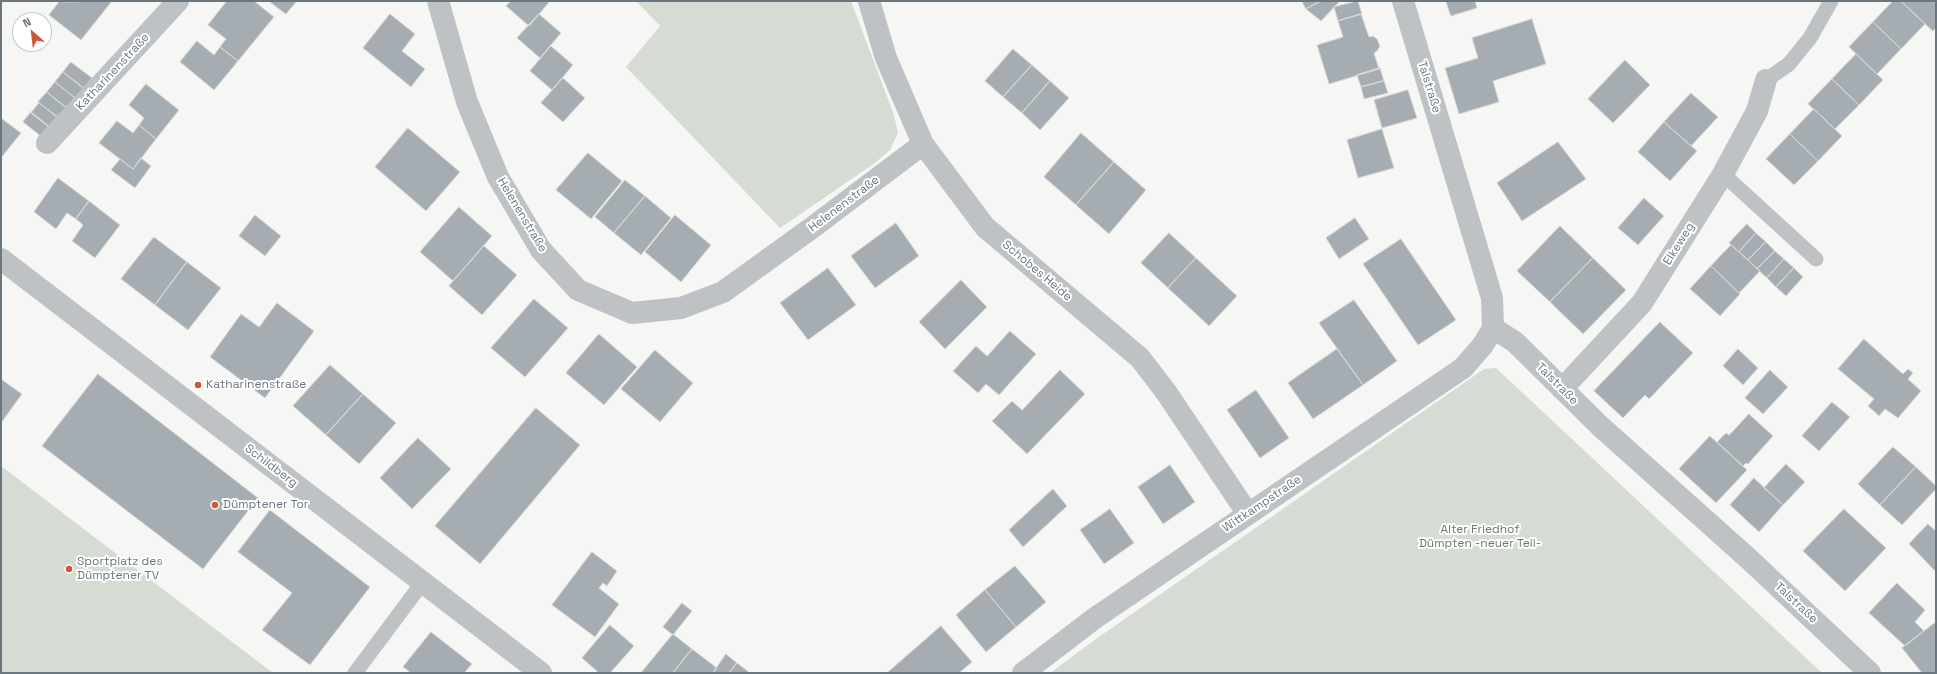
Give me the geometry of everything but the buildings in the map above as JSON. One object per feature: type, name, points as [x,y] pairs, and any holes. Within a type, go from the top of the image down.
[{"type":"street","name":"Katharinenstraße","points":[[47,143],[178,1]]},
{"type":"street","name":"Helenenstraße","points":[[438,1],[467,102],[498,177],[541,250],[578,290],[632,313],[681,308],[723,292],[813,227],[923,144]]},
{"type":"street","name":"Schobes Heide","points":[[869,1],[886,58],[923,144],[985,227],[1140,358],[1166,392],[1248,514]]},
{"type":"street","name":"Talstraße","points":[[1403,1],[1492,298],[1493,328],[1515,342],[1600,426],[1750,560],[1870,673]]},
{"type":"street","name":"Elkeweg","points":[[1562,389],[1642,303],[1724,174],[1757,111],[1766,80]]},
{"type":"street","name":"Schildberg","points":[[1,259],[541,673]]},
{"type":"street","name":"Wittkampstraße","points":[[1023,673],[1095,618],[1463,368],[1483,345],[1493,328]]},
{"type":"lane","points":[[1766,80],[1789,64],[1810,38],[1831,1]]},
{"type":"lane","points":[[1724,174],[1816,259]]},
{"type":"lane","points":[[355,673],[423,582]]},
{"type":"green space","points":[[636,1],[851,1],[894,115],[898,133],[890,150],[875,163],[780,228],[626,67],[660,26]]},
{"type":"green space","name":"Alter Friedhof Dümpten -neuer Teil-","points":[[1496,368],[1822,673],[1050,673],[1096,639],[1484,369]]},
{"type":"green space","name":"Sportplatz des Dümptener TV","points":[[1,466],[273,673],[1,673]]},
{"type":"place","name":"Katharinenstraße","points":[[198,385]]},
{"type":"place","name":"Dümptener Tor","points":[[215,505]]},
{"type":"place","name":"Sportplatz des Dümptener TV","points":[[69,569]]}]
